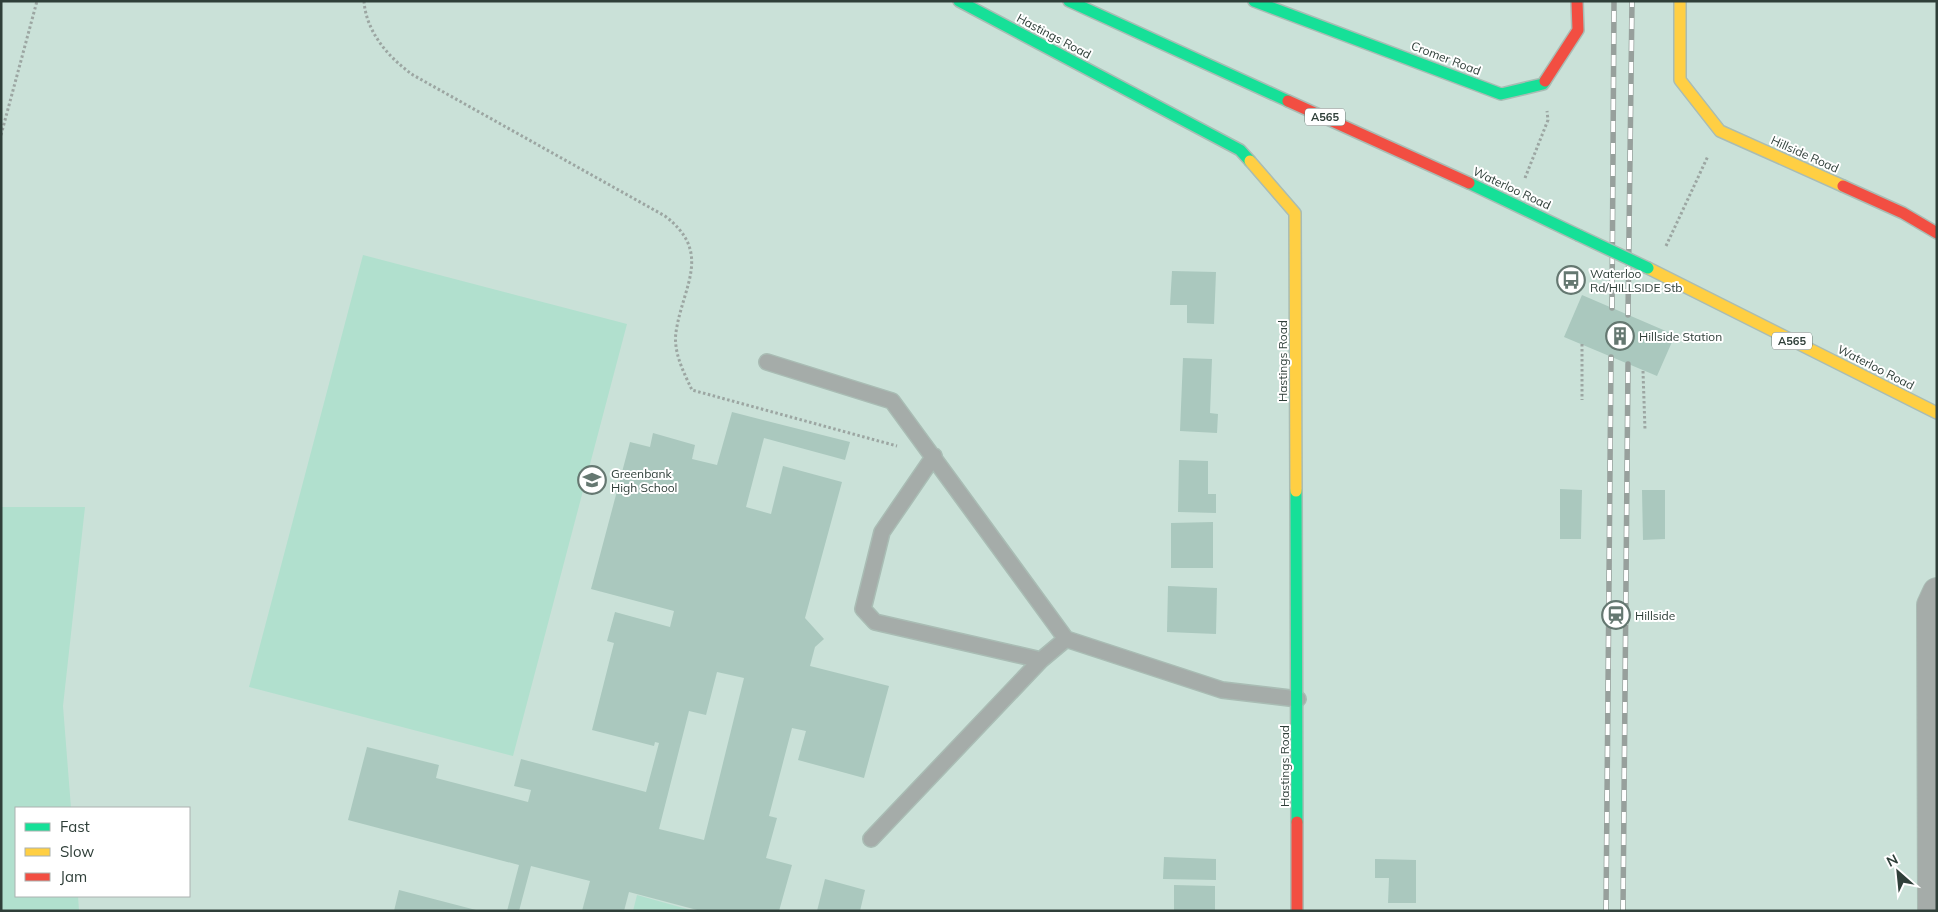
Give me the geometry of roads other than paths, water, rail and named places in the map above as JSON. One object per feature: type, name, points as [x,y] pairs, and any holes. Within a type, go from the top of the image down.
[{"type":"main road","name":"Hastings Road","points":[[959,1],[1240,150],[1295,213],[1298,699],[1297,911]]},
{"type":"main road","name":"Waterloo Road","points":[[1070,1],[1514,204],[1651,270],[1937,413]]},
{"type":"main road","name":"Cromer Road","points":[[1254,1],[1502,94],[1543,84],[1578,30],[1577,1]]},
{"type":"main road","name":"Hillside Road","points":[[1680,1],[1680,80],[1720,131],[1903,213],[1937,234]]},
{"type":"street","points":[[1932,911],[1931,605],[1937,592]]},
{"type":"lane","points":[[767,362],[892,401],[1066,639],[1222,690],[1298,699]]},
{"type":"lane","points":[[934,456],[882,532],[863,609],[875,622],[1041,660]]},
{"type":"lane","points":[[871,839],[1041,660],[1066,639]]},
{"type":"railway","points":[[1612,308],[1614,1]]},
{"type":"railway","points":[[1628,315],[1632,1]]},
{"type":"railway","points":[[1606,911],[1611,357]]},
{"type":"railway","points":[[1623,911],[1628,364]]},
{"type":"place","name":"Waterloo Rd/HILLSIDE Stb","points":[[1571,280]]},
{"type":"place","name":"Hillside Station","points":[[1620,336]]},
{"type":"place","name":"Greenbank High School","points":[[592,480]]},
{"type":"place","name":"Hillside","points":[[1616,615]]}]
